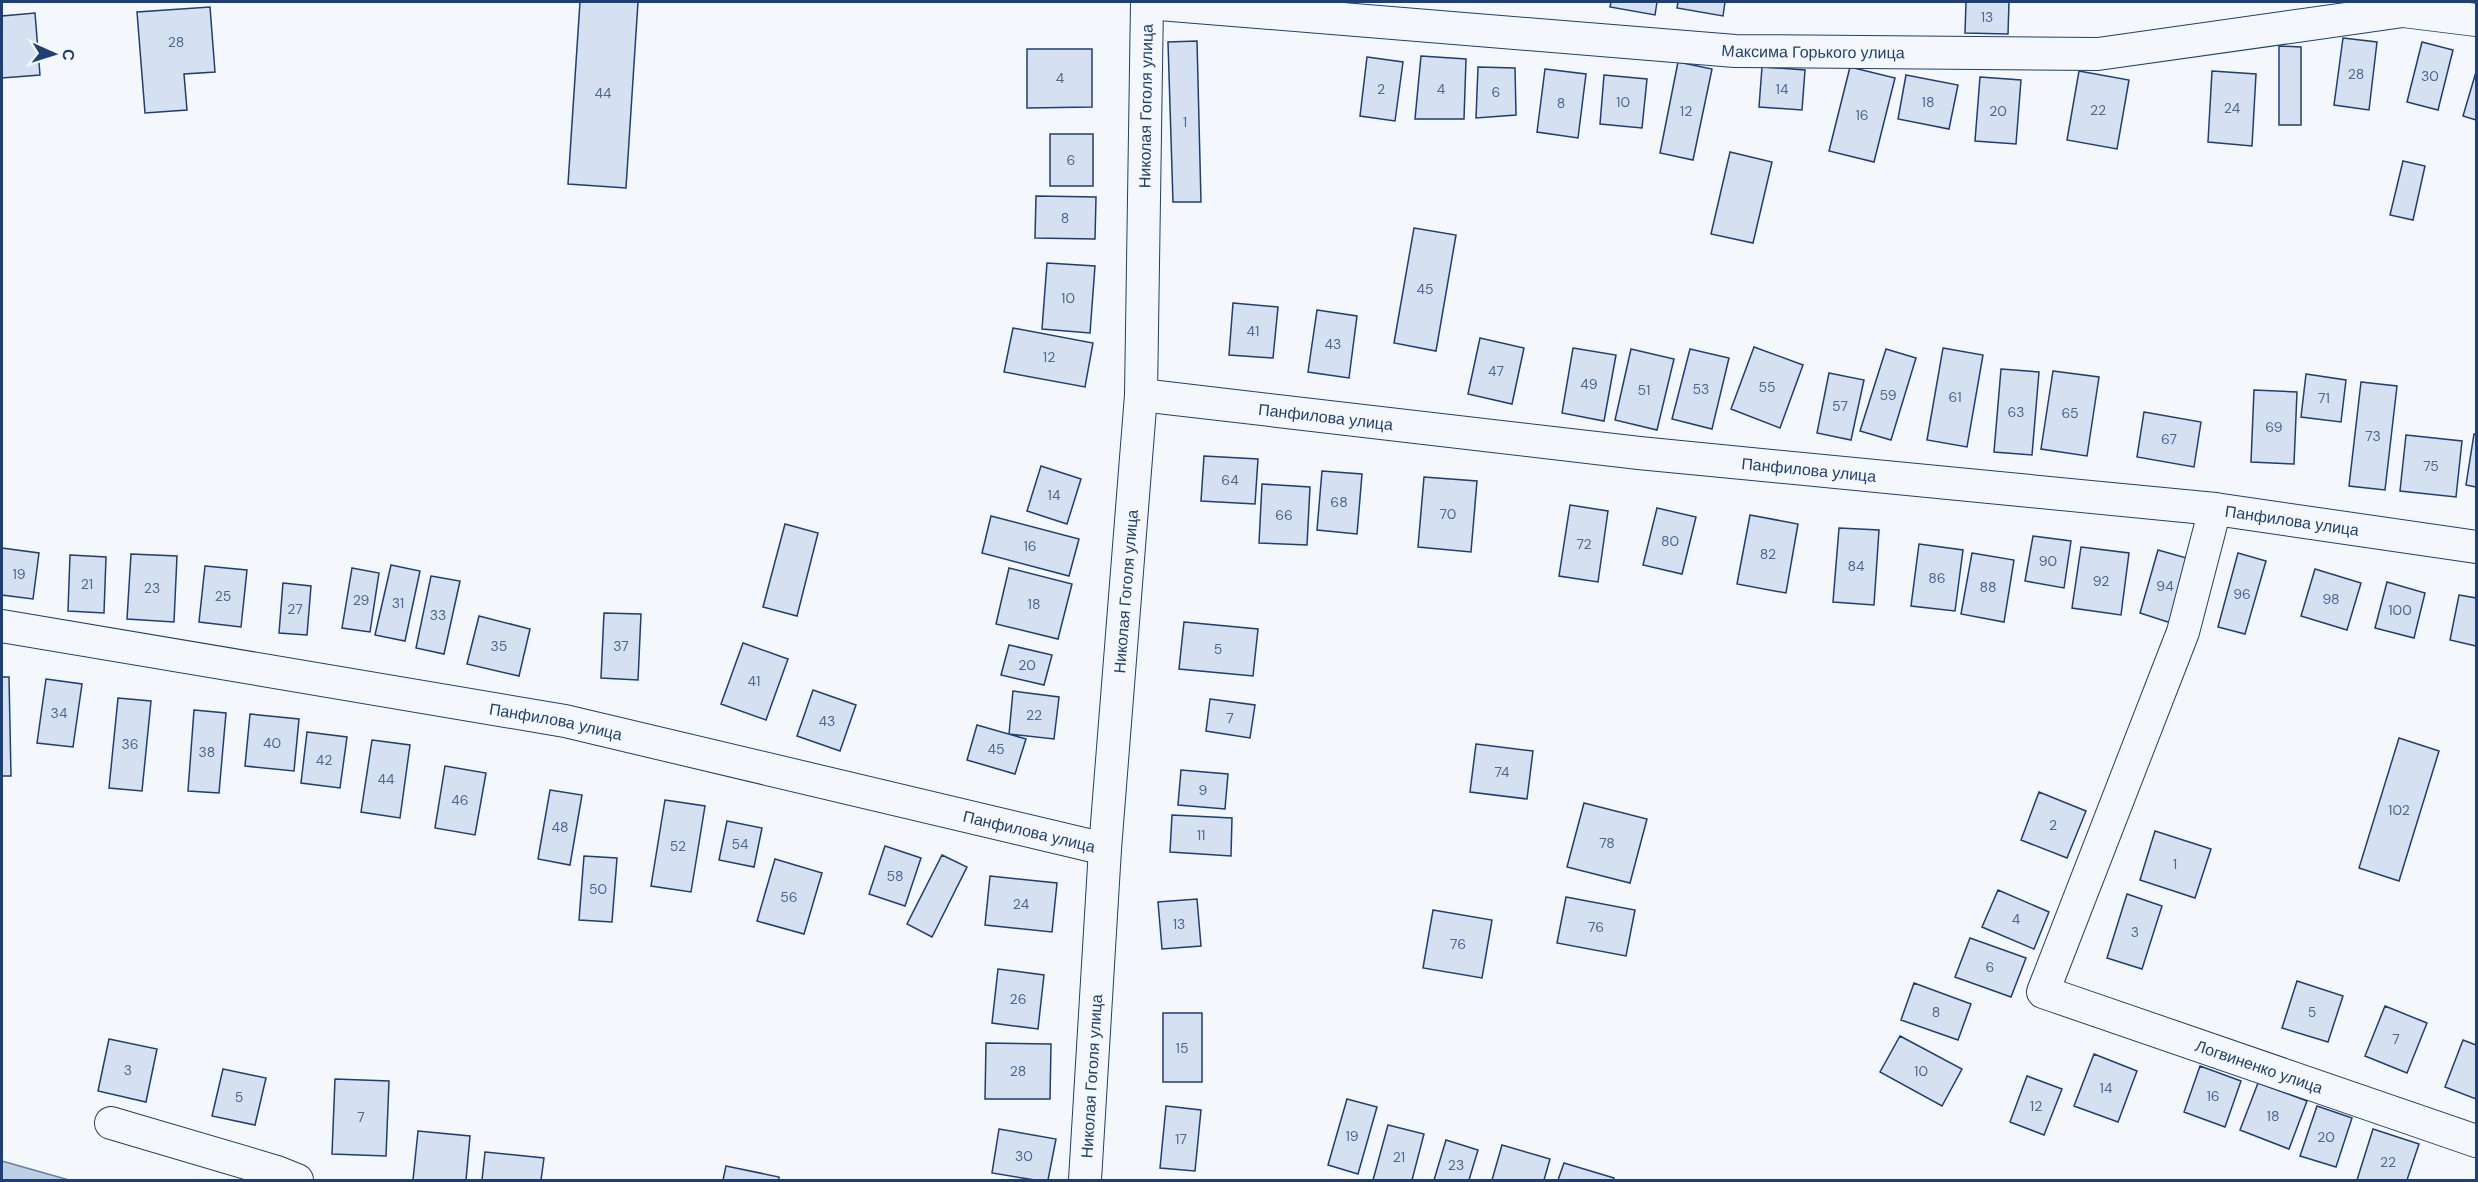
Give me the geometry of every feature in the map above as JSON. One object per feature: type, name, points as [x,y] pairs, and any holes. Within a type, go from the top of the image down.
[{"type":"street","name":"Максима Горького улица","points":[[1147,2],[1736,51],[2098,54],[2403,11],[2476,20]]},
{"type":"street","name":"Николая Гоголя улица","points":[[1085,1180],[1105,849],[1141,395],[1147,2]]},
{"type":"street","name":"Панфилова улица","points":[[1141,395],[1639,453],[2215,509],[2476,547]]},
{"type":"street","name":"Логвиненко улица","points":[[2215,509],[2184,632],[2043,992],[2476,1141]]},
{"type":"street","name":"Панфилова улица","points":[[2,626],[565,721],[1105,849]]},
{"type":"street","points":[[111,1123],[297,1180]]},
{"type":"water","points":[[2,1161],[69,1180],[2,1180]]},
{"type":"building","points":[[580,2],[638,2],[626,188],[568,184]]},
{"type":"building","points":[[1611,2],[1657,2],[1655,15],[1610,7]]},
{"type":"building","points":[[1678,2],[1725,2],[1723,16],[1677,8]]},
{"type":"building","points":[[1966,2],[2009,2],[2008,34],[1965,33]]},
{"type":"building","points":[[210,7],[215,72],[184,74],[187,110],[145,113],[137,12]]},
{"type":"building","points":[[35,13],[40,75],[2,78],[2,16]]},
{"type":"building","points":[[2343,38],[2377,42],[2369,110],[2334,105]]},
{"type":"building","points":[[1197,41],[1201,202],[1173,202],[1168,42]]},
{"type":"building","points":[[2422,42],[2453,50],[2438,110],[2407,102]]},
{"type":"building","points":[[2279,46],[2301,47],[2301,125],[2279,125]]},
{"type":"building","points":[[1027,49],[1092,49],[1092,107],[1027,108]]},
{"type":"building","points":[[1421,56],[1466,59],[1464,119],[1415,119]]},
{"type":"building","points":[[1367,57],[1403,62],[1395,121],[1360,116]]},
{"type":"building","points":[[1678,62],[1712,69],[1693,160],[1660,153]]},
{"type":"building","points":[[1478,67],[1515,68],[1516,115],[1476,118]]},
{"type":"building","points":[[1762,67],[1805,70],[1802,110],[1759,107]]},
{"type":"building","points":[[1850,67],[1895,78],[1874,162],[1829,151]]},
{"type":"building","points":[[1545,69],[1586,74],[1578,138],[1537,132]]},
{"type":"building","points":[[2079,71],[2129,80],[2117,149],[2067,140]]},
{"type":"building","points":[[2212,71],[2256,74],[2252,146],[2208,142]]},
{"type":"building","points":[[2476,72],[2476,120],[2463,116]]},
{"type":"building","points":[[1604,75],[1647,79],[1642,128],[1600,124]]},
{"type":"building","points":[[1906,75],[1958,85],[1949,129],[1898,119]]},
{"type":"building","points":[[1980,77],[2021,80],[2016,144],[1975,141]]},
{"type":"building","points":[[1050,134],[1093,134],[1093,186],[1050,186]]},
{"type":"building","points":[[1730,152],[1772,162],[1753,243],[1711,234]]},
{"type":"building","points":[[2403,161],[2425,166],[2413,220],[2390,215]]},
{"type":"building","points":[[1036,196],[1096,197],[1095,239],[1035,238]]},
{"type":"building","points":[[1414,228],[1456,235],[1436,351],[1394,343]]},
{"type":"building","points":[[1047,263],[1095,266],[1090,333],[1042,329]]},
{"type":"building","points":[[1233,303],[1278,307],[1273,358],[1229,355]]},
{"type":"building","points":[[1317,310],[1357,316],[1349,378],[1308,372]]},
{"type":"building","points":[[1013,328],[1093,343],[1085,387],[1004,372]]},
{"type":"building","points":[[1480,338],[1524,348],[1512,404],[1468,394]]},
{"type":"building","points":[[1754,347],[1803,365],[1780,428],[1731,409]]},
{"type":"building","points":[[1573,348],[1616,355],[1604,421],[1562,413]]},
{"type":"building","points":[[1943,348],[1983,355],[1967,447],[1927,440]]},
{"type":"building","points":[[1631,349],[1674,359],[1657,430],[1615,420]]},
{"type":"building","points":[[1690,349],[1729,358],[1712,429],[1672,419]]},
{"type":"building","points":[[1886,349],[1916,358],[1891,440],[1860,431]]},
{"type":"building","points":[[2001,369],[2039,372],[2032,455],[1994,452]]},
{"type":"building","points":[[2053,371],[2099,377],[2087,456],[2041,449]]},
{"type":"building","points":[[1829,373],[1864,380],[1851,440],[1817,433]]},
{"type":"building","points":[[2306,374],[2346,380],[2341,422],[2301,417]]},
{"type":"building","points":[[2361,382],[2397,386],[2385,490],[2349,486]]},
{"type":"building","points":[[2254,390],[2297,392],[2294,464],[2251,462]]},
{"type":"building","points":[[2144,412],[2201,422],[2194,467],[2137,457]]},
{"type":"building","points":[[2474,434],[2476,434],[2476,487],[2466,485]]},
{"type":"building","points":[[2406,435],[2462,441],[2456,497],[2400,491]]},
{"type":"building","points":[[1204,456],[1258,459],[1255,504],[1201,501]]},
{"type":"building","points":[[1041,466],[1081,479],[1067,524],[1027,511]]},
{"type":"building","points":[[1322,471],[1362,474],[1357,534],[1317,530]]},
{"type":"building","points":[[1424,477],[1477,481],[1471,552],[1418,547]]},
{"type":"building","points":[[1262,484],[1310,487],[1307,545],[1259,543]]},
{"type":"building","points":[[1570,505],[1608,511],[1598,582],[1559,576]]},
{"type":"building","points":[[1657,508],[1696,517],[1682,574],[1643,565]]},
{"type":"building","points":[[1750,515],[1798,524],[1786,593],[1737,584]]},
{"type":"building","points":[[991,516],[1079,539],[1069,576],[982,553]]},
{"type":"building","points":[[785,524],[818,533],[797,616],[763,607]]},
{"type":"building","points":[[1839,528],[1879,530],[1874,605],[1833,602]]},
{"type":"building","points":[[2033,536],[2071,541],[2064,588],[2025,581]]},
{"type":"building","points":[[1919,544],[1963,550],[1955,611],[1911,606]]},
{"type":"building","points":[[2081,547],[2129,553],[2121,615],[2072,608]]},
{"type":"building","points":[[2,548],[39,553],[33,599],[2,595]]},
{"type":"building","points":[[2158,550],[2190,559],[2171,623],[2140,613]]},
{"type":"building","points":[[1972,553],[2014,560],[2004,622],[1961,614]]},
{"type":"building","points":[[2238,553],[2266,561],[2245,634],[2218,627]]},
{"type":"building","points":[[131,554],[177,556],[174,622],[127,619]]},
{"type":"building","points":[[70,555],[106,557],[104,613],[68,611]]},
{"type":"building","points":[[391,565],[420,571],[405,641],[375,635]]},
{"type":"building","points":[[205,566],[247,570],[241,627],[199,622]]},
{"type":"building","points":[[352,568],[379,573],[370,632],[342,628]]},
{"type":"building","points":[[1009,568],[1072,584],[1058,639],[996,624]]},
{"type":"building","points":[[2315,569],[2361,583],[2347,630],[2301,616]]},
{"type":"building","points":[[431,576],[460,581],[444,654],[416,648]]},
{"type":"building","points":[[2387,582],[2425,593],[2414,638],[2375,628]]},
{"type":"building","points":[[283,583],[311,586],[307,635],[279,633]]},
{"type":"building","points":[[2459,595],[2476,598],[2476,646],[2450,640]]},
{"type":"building","points":[[604,613],[641,614],[638,680],[601,678]]},
{"type":"building","points":[[479,616],[530,629],[519,676],[467,664]]},
{"type":"building","points":[[1184,622],[1258,629],[1253,676],[1179,669]]},
{"type":"building","points":[[743,643],[788,659],[766,720],[721,704]]},
{"type":"building","points":[[1009,645],[1052,655],[1044,685],[1001,675]]},
{"type":"building","points":[[2,677],[9,677],[11,776],[2,776]]},
{"type":"building","points":[[46,679],[82,684],[73,747],[37,743]]},
{"type":"building","points":[[813,690],[856,705],[840,751],[797,736]]},
{"type":"building","points":[[1013,691],[1059,697],[1054,739],[1009,734]]},
{"type":"building","points":[[118,698],[151,701],[142,791],[109,788]]},
{"type":"building","points":[[1210,699],[1255,705],[1250,738],[1206,731]]},
{"type":"building","points":[[194,710],[226,713],[219,793],[188,791]]},
{"type":"building","points":[[250,714],[299,719],[294,771],[245,766]]},
{"type":"building","points":[[977,725],[1026,739],[1015,774],[967,760]]},
{"type":"building","points":[[307,732],[347,737],[340,788],[301,783]]},
{"type":"building","points":[[2399,738],[2439,751],[2399,881],[2359,868]]},
{"type":"building","points":[[372,740],[410,745],[400,818],[361,812]]},
{"type":"building","points":[[1476,744],[1533,751],[1527,799],[1470,792]]},
{"type":"building","points":[[445,766],[486,773],[475,835],[435,828]]},
{"type":"building","points":[[1181,770],[1228,774],[1225,809],[1178,805]]},
{"type":"building","points":[[550,790],[582,795],[570,865],[538,859]]},
{"type":"building","points":[[2039,792],[2086,811],[2067,858],[2021,840]]},
{"type":"building","points":[[665,800],[705,806],[691,892],[651,886]]},
{"type":"building","points":[[1584,803],[1647,819],[1630,883],[1567,867]]},
{"type":"building","points":[[1172,815],[1232,818],[1231,856],[1170,852]]},
{"type":"building","points":[[727,821],[762,828],[754,867],[719,860]]},
{"type":"building","points":[[2155,831],[2211,849],[2195,898],[2140,880]]},
{"type":"building","points":[[885,846],[921,858],[905,906],[869,894]]},
{"type":"building","points":[[942,855],[967,867],[932,937],[907,924]]},
{"type":"building","points":[[584,856],[617,858],[612,922],[579,920]]},
{"type":"building","points":[[775,859],[822,873],[804,934],[757,921]]},
{"type":"building","points":[[990,876],[1057,883],[1052,932],[985,925]]},
{"type":"building","points":[[1998,890],[2049,912],[2034,949],[1982,927]]},
{"type":"building","points":[[2127,894],[2162,906],[2142,969],[2107,958]]},
{"type":"building","points":[[1566,897],[1635,910],[1626,956],[1557,943]]},
{"type":"building","points":[[1197,899],[1201,946],[1162,949],[1158,902]]},
{"type":"building","points":[[1433,910],[1492,920],[1482,978],[1423,968]]},
{"type":"building","points":[[1970,938],[2026,958],[2011,997],[1955,977]]},
{"type":"building","points":[[998,969],[1044,975],[1038,1029],[992,1023]]},
{"type":"building","points":[[2297,981],[2343,996],[2328,1042],[2282,1028]]},
{"type":"building","points":[[1914,983],[1971,1004],[1958,1040],[1901,1020]]},
{"type":"building","points":[[2385,1006],[2427,1023],[2407,1073],[2365,1056]]},
{"type":"building","points":[[1163,1013],[1202,1013],[1202,1082],[1163,1082]]},
{"type":"building","points":[[1900,1036],[1962,1069],[1942,1106],[1880,1072]]},
{"type":"building","points":[[109,1039],[157,1049],[146,1102],[98,1091]]},
{"type":"building","points":[[2463,1040],[2476,1045],[2476,1099],[2445,1087]]},
{"type":"building","points":[[986,1043],[1051,1044],[1050,1099],[985,1099]]},
{"type":"building","points":[[2094,1054],[2137,1071],[2118,1122],[2074,1106]]},
{"type":"building","points":[[2200,1066],[2241,1081],[2225,1127],[2184,1112]]},
{"type":"building","points":[[223,1069],[266,1078],[255,1125],[212,1116]]},
{"type":"building","points":[[2027,1076],[2062,1089],[2044,1135],[2010,1122]]},
{"type":"building","points":[[335,1079],[389,1081],[386,1156],[332,1154]]},
{"type":"building","points":[[2258,1083],[2307,1101],[2289,1149],[2240,1130]]},
{"type":"building","points":[[1347,1099],[1377,1107],[1358,1174],[1328,1165]]},
{"type":"building","points":[[1166,1106],[1201,1110],[1195,1171],[1160,1168]]},
{"type":"building","points":[[2317,1106],[2352,1118],[2336,1167],[2300,1156]]},
{"type":"building","points":[[1388,1125],[1424,1134],[1412,1180],[1373,1180]]},
{"type":"building","points":[[999,1129],[1056,1139],[1048,1180],[992,1173]]},
{"type":"building","points":[[2373,1129],[2419,1144],[2407,1180],[2357,1180]]},
{"type":"building","points":[[418,1131],[470,1136],[466,1180],[413,1180]]},
{"type":"building","points":[[1446,1140],[1478,1150],[1469,1180],[1434,1180]]},
{"type":"building","points":[[1502,1145],[1550,1159],[1544,1180],[1492,1180]]},
{"type":"building","points":[[485,1152],[544,1158],[541,1180],[482,1180]]},
{"type":"building","points":[[1564,1163],[1614,1178],[1613,1180],[1558,1180]]},
{"type":"building","points":[[726,1166],[779,1177],[779,1180],[723,1180]]}]
